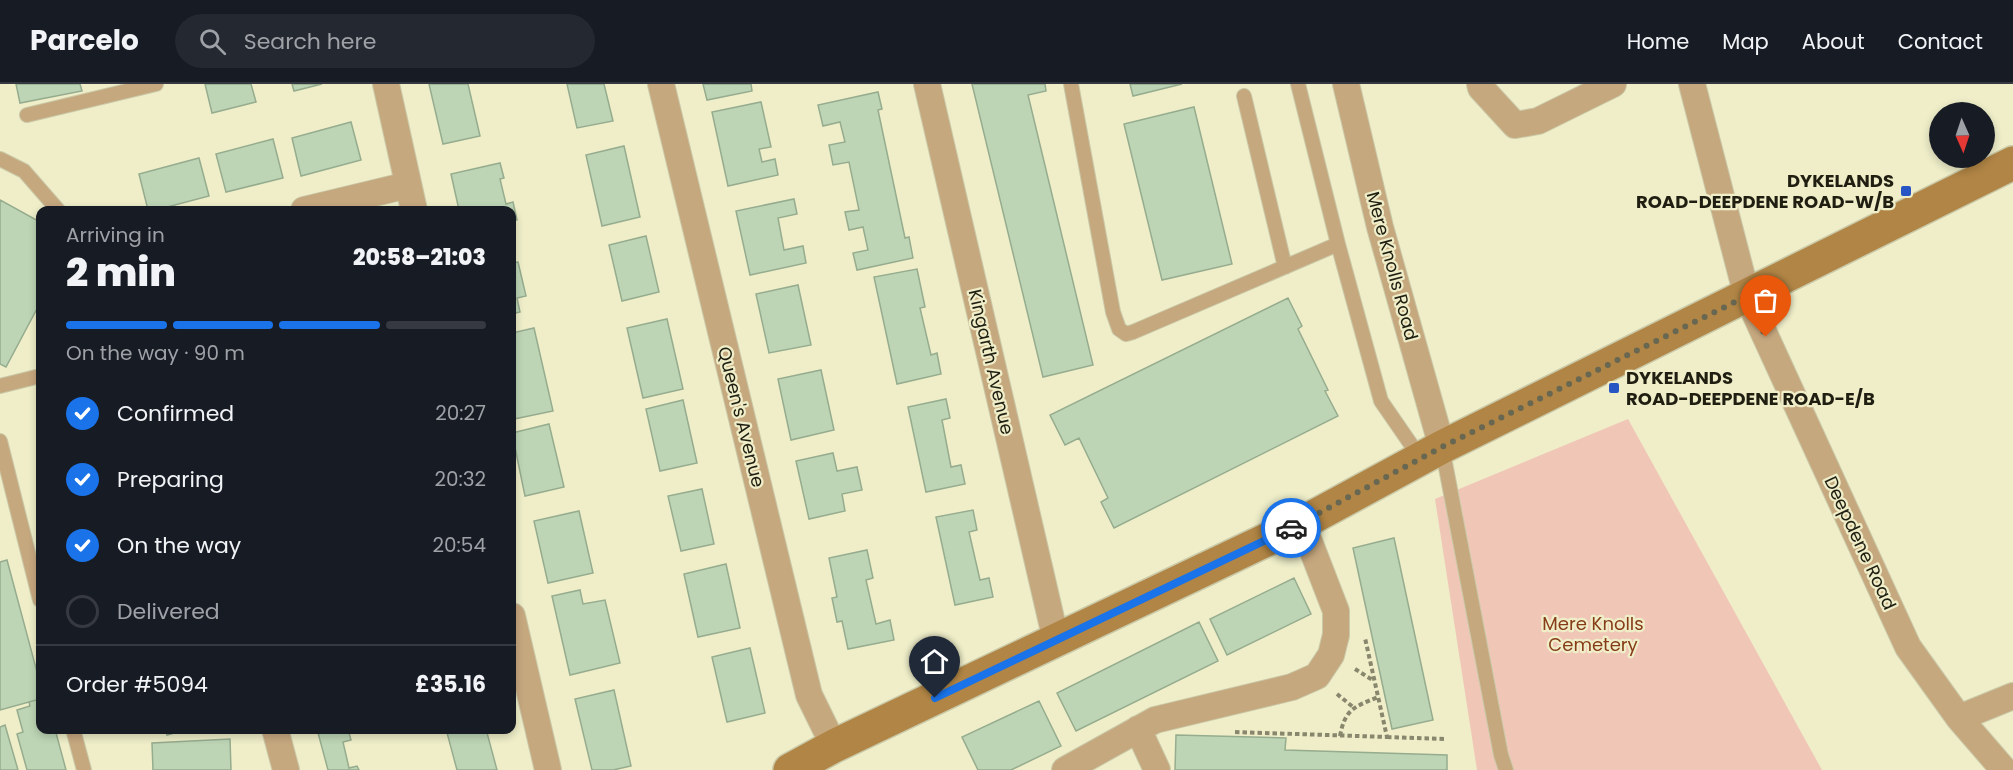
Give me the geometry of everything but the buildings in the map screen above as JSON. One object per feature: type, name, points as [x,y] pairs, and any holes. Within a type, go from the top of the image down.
[{"type":"main road","points":[[790,770],[834,746],[1302,523],[1431,453],[2013,163]]},
{"type":"street","points":[[386,84],[413,206]]},
{"type":"street","name":"Queen's Avenue","points":[[661,84],[809,695],[834,746]]},
{"type":"street","name":"Kingarth Avenue","points":[[927,84],[1056,640]]},
{"type":"street","name":"Mere Knolls Road","points":[[1346,84],[1431,453]]},
{"type":"street","points":[[1480,84],[1481,88],[1515,125],[1538,121],[1613,84]]},
{"type":"street","name":"Deepdene Road","points":[[1692,84],[1747,296],[1908,647],[1959,718],[2004,770]]},
{"type":"street","points":[[321,206],[408,185]]},
{"type":"street","points":[[1065,770],[1155,720],[1292,687],[1317,676],[1330,655],[1336,635],[1336,611],[1302,523]]},
{"type":"street","points":[[516,633],[548,770]]},
{"type":"street","points":[[1959,718],[2013,696]]},
{"type":"street","points":[[1138,729],[1148,764]]},
{"type":"street","points":[[275,734],[286,770]]},
{"type":"lane","points":[[27,115],[156,84]]},
{"type":"lane","points":[[1071,84],[1113,312],[1119,329],[1126,334],[1338,244]]},
{"type":"lane","points":[[1298,84],[1380,401],[1431,453],[1506,770]]},
{"type":"lane","points":[[1244,96],[1285,267]]},
{"type":"lane","points":[[0,159],[24,171],[55,206]]},
{"type":"lane","points":[[0,386],[36,377]]},
{"type":"lane","points":[[0,441],[3,462],[36,585]]},
{"type":"lane","points":[[74,734],[84,770]]},
{"type":"path","points":[[1340,736],[1343,720],[1353,708],[1378,697]]},
{"type":"path","points":[[1387,737],[1444,739]]},
{"type":"green space","name":"Mere Knolls Cemetery","points":[[1628,419],[1822,770],[1477,770],[1435,499]]},
{"type":"way so far","points":[[1291,528],[1442,447],[1747,296],[1766,337]]},
{"type":"place","name":"DYKELANDS ROAD-DEEPDENE ROAD-W/B","points":[[1906,191]]},
{"type":"place","name":"DYKELANDS ROAD-DEEPDENE ROAD-E/B","points":[[1614,388]]},
{"type":"route","points":[[935,698],[1291,528]]}]
